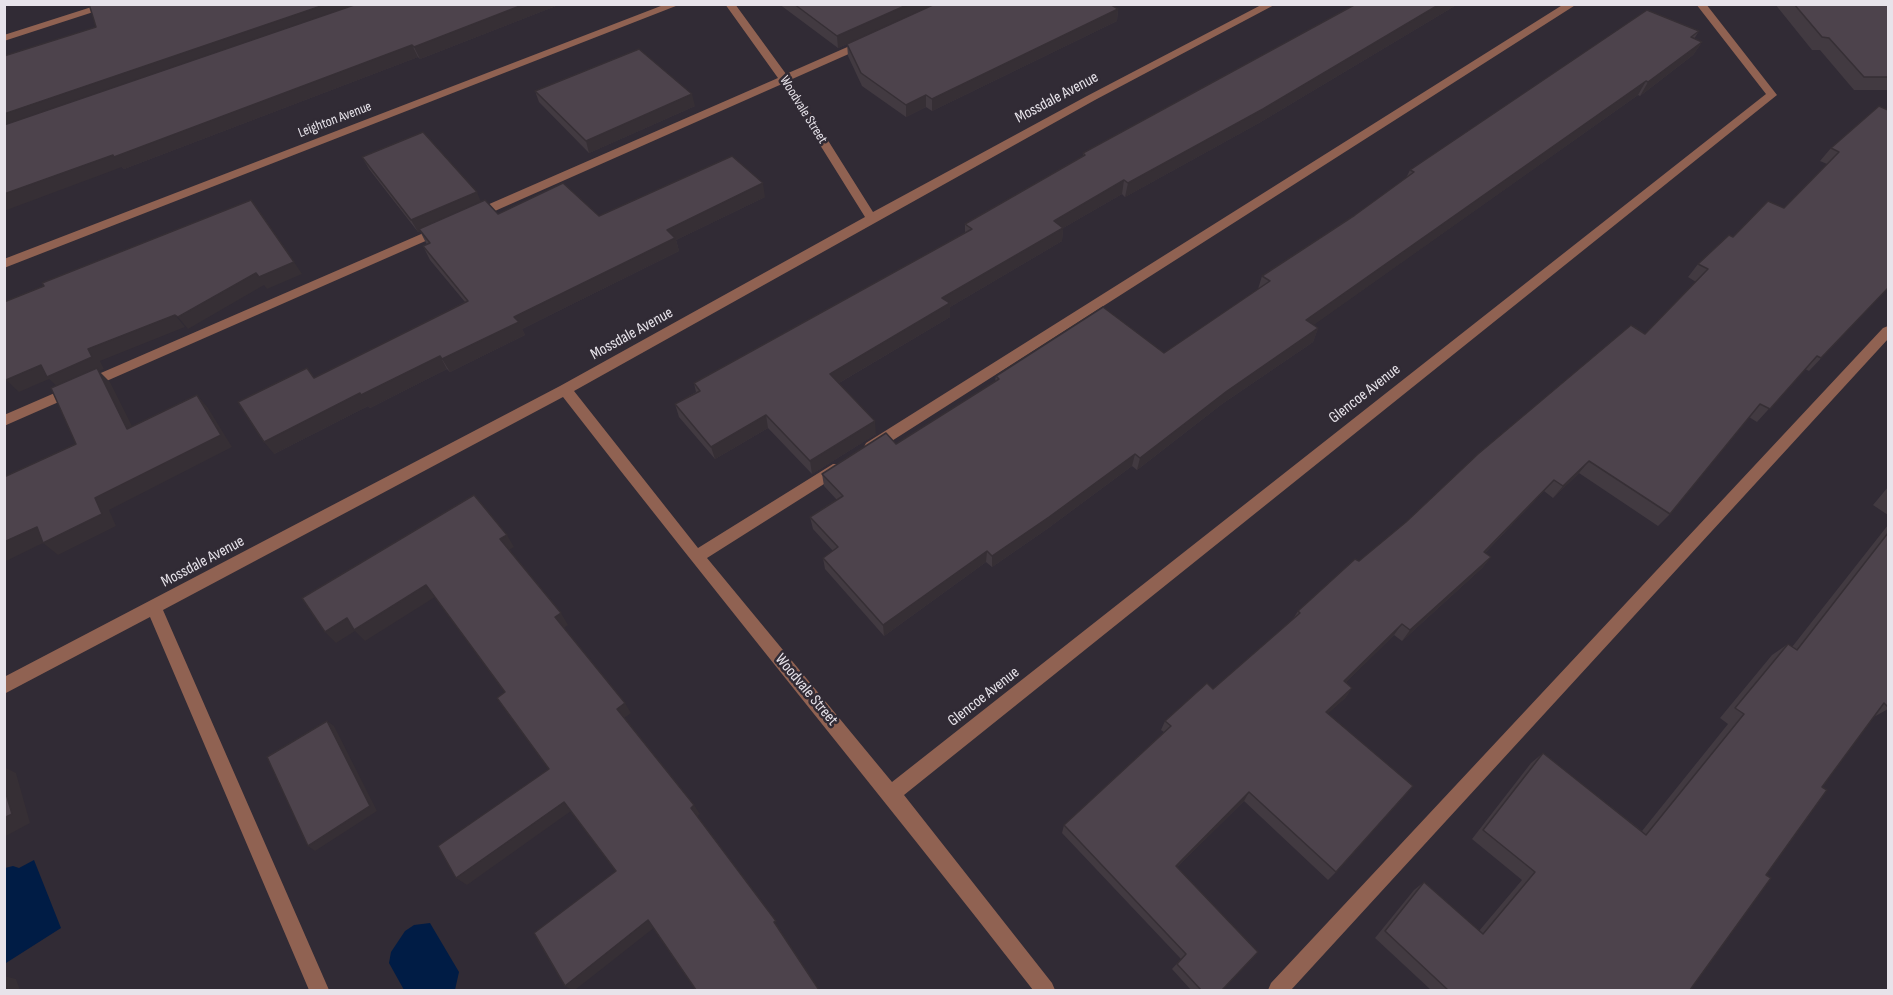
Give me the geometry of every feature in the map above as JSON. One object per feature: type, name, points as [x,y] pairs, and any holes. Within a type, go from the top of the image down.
[{"type":"street","points":[[4,38],[113,4]]},
{"type":"street","name":"Leighton Avenue","points":[[4,264],[676,4]]},
{"type":"street","name":"Woodvale Street","points":[[730,4],[784,79],[871,218]]},
{"type":"street","name":"Mossdale Avenue","points":[[4,686],[565,390],[871,218],[1091,98],[1271,4]]},
{"type":"street","points":[[696,557],[1572,4]]},
{"type":"street","name":"Glencoe Avenue","points":[[891,794],[1772,95],[1701,4]]},
{"type":"street","points":[[4,421],[878,37]]},
{"type":"street","points":[[1278,990],[1888,331]]},
{"type":"street","name":"Woodvale Street","points":[[565,390],[696,557],[891,794],[1045,990]]},
{"type":"street","points":[[154,607],[319,990]]},
{"type":"water","points":[[34,860],[61,928],[6,963],[5,868],[13,866],[19,868]]},
{"type":"water","points":[[430,923],[459,972],[455,990],[404,990],[389,963],[391,952],[405,931],[414,925]]},
{"type":"building","points":[[89,4],[327,4],[4,114],[4,56],[96,27]]},
{"type":"building","points":[[357,4],[525,4],[114,157],[113,155],[4,194],[4,125]]},
{"type":"building","points":[[794,4],[909,4],[837,36]]},
{"type":"building","points":[[935,4],[1110,4],[1118,9],[932,99],[926,95],[906,105],[861,73],[847,44]]},
{"type":"building","points":[[1356,4],[1440,4],[1263,109],[1128,183],[1124,180],[1054,221],[1063,228],[942,298],[950,303],[830,374],[875,421],[810,461],[766,415],[711,447],[675,404],[700,391],[694,383],[972,229],[965,224],[1085,155],[1083,153]]},
{"type":"building","points":[[1794,4],[1888,4],[1888,77],[1864,77],[1829,38],[1822,37]]},
{"type":"building","points":[[1647,10],[1699,31],[1691,37],[1702,42],[1306,320],[1318,328],[1227,391],[1140,458],[1135,454],[992,556],[987,551],[883,625],[823,558],[838,547],[810,517],[843,496],[822,474],[886,433],[896,444],[999,379],[996,376],[1103,307],[1164,353],[1270,281],[1262,276],[1355,215],[1414,172],[1410,170]]},
{"type":"building","points":[[639,49],[692,94],[586,141],[535,91]]},
{"type":"building","points":[[1879,106],[1888,110],[1888,288],[1821,358],[1817,356],[1770,409],[1760,404],[1670,514],[1589,461],[1563,486],[1554,480],[1484,552],[1491,557],[1410,630],[1402,624],[1344,681],[1352,688],[1326,712],[1413,786],[1336,872],[1249,792],[1176,866],[1258,952],[1222,990],[1201,990],[1177,964],[1186,954],[1064,825],[1171,726],[1165,721],[1207,683],[1213,689],[1300,613],[1298,611],[1355,559],[1359,561],[1406,522],[1478,454],[1631,325],[1645,334],[1708,269],[1698,264],[1729,235],[1733,237],[1768,201],[1784,208],[1839,152],[1831,148]]},
{"type":"building","points":[[423,132],[477,192],[411,220],[362,157]]},
{"type":"building","points":[[732,156],[763,183],[667,230],[675,238],[514,317],[519,322],[442,359],[440,356],[361,395],[360,393],[264,442],[238,402],[307,368],[314,378],[468,301],[423,246],[430,243],[419,229],[485,200],[498,214],[563,183],[599,216]]},
{"type":"building","points":[[251,200],[294,262],[259,277],[256,273],[178,317],[175,315],[88,349],[92,357],[47,377],[41,365],[6,380],[4,377],[4,302],[44,286],[42,283]]},
{"type":"building","points":[[97,368],[127,429],[197,395],[221,435],[95,498],[102,514],[43,543],[37,527],[4,542],[4,477],[76,444],[51,388]]},
{"type":"building","points":[[474,495],[507,535],[500,539],[561,613],[555,617],[625,703],[617,709],[694,805],[691,808],[776,921],[774,922],[819,990],[696,990],[648,920],[565,986],[534,933],[616,871],[564,802],[456,878],[438,846],[549,769],[497,698],[505,692],[426,585],[354,630],[347,618],[325,632],[302,598]]},
{"type":"building","points":[[1888,533],[1888,707],[1884,703],[1822,787],[1827,790],[1766,875],[1771,878],[1690,990],[1448,990],[1385,931],[1424,882],[1483,934],[1535,872],[1483,830],[1543,753],[1646,835],[1744,714],[1735,708],[1788,644],[1797,650]]},
{"type":"building","points":[[327,721],[370,806],[308,846],[267,757]]},
{"type":"building","points":[[4,787],[12,814],[4,818]]}]
